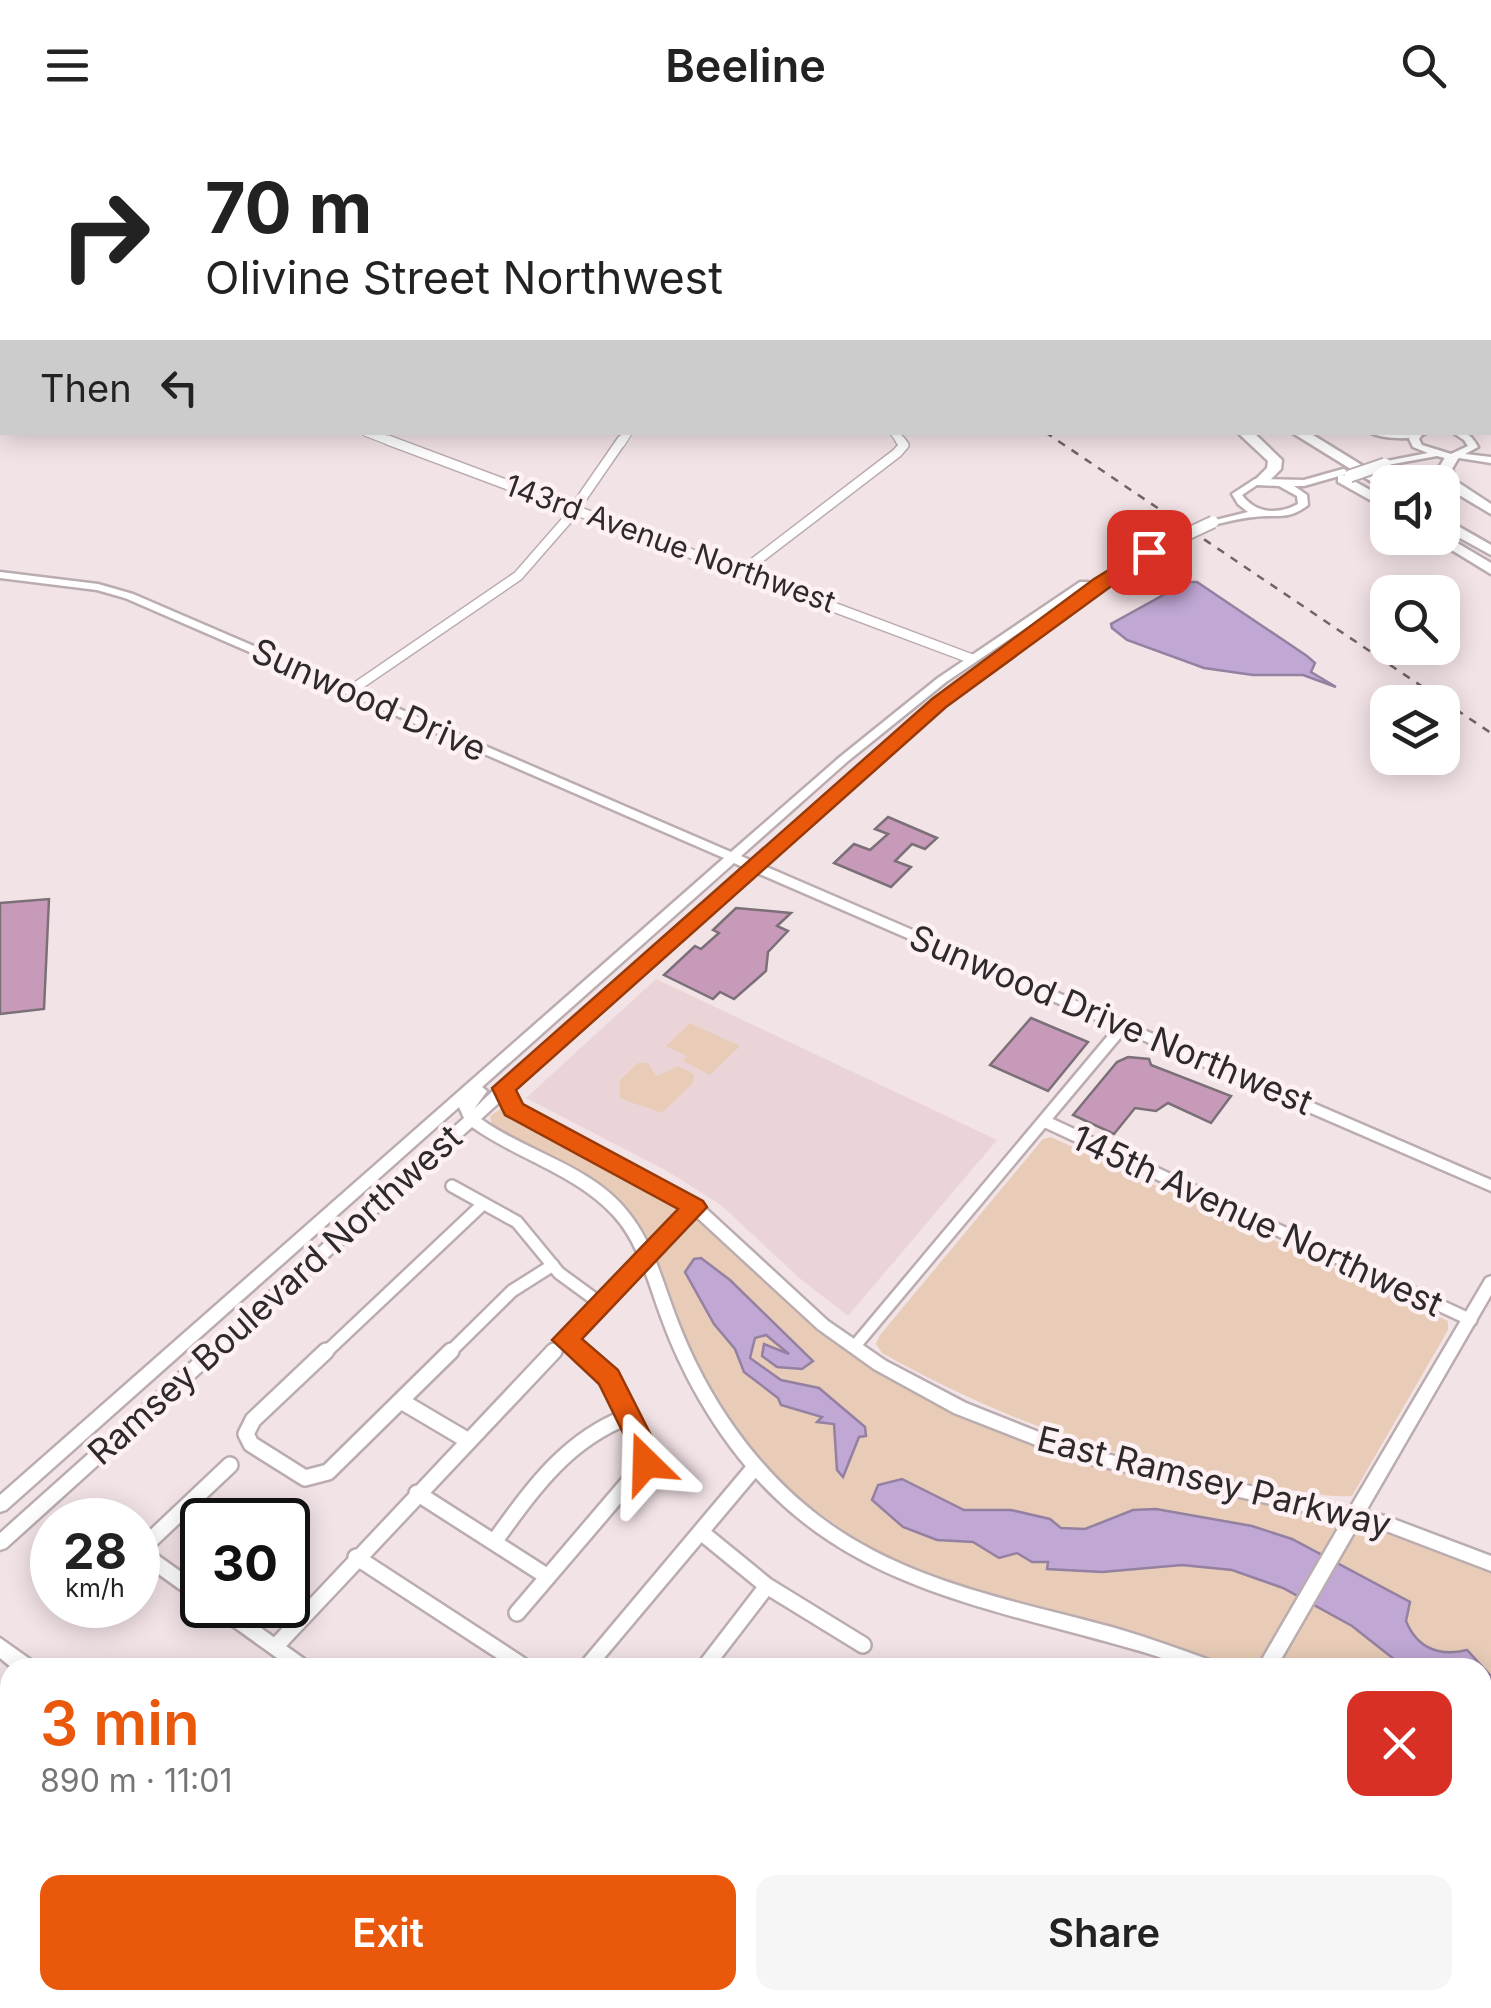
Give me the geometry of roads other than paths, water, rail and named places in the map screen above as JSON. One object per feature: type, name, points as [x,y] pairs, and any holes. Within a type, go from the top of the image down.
[{"type":"highway","points":[[1247,435],[1275,460],[1274,469],[1260,482]]},
{"type":"highway","points":[[1303,435],[1370,477]]},
{"type":"highway","points":[[1320,435],[1370,466]]},
{"type":"highway","points":[[1455,457],[1445,469],[1450,483],[1491,510]]},
{"type":"highway","points":[[1345,476],[1370,493]]},
{"type":"highway","points":[[1460,521],[1491,540]]},
{"type":"highway","points":[[1460,533],[1491,552]]},
{"type":"highway","points":[[1460,550],[1491,569]]},
{"type":"street","name":"143rd Avenue Northwest","points":[[374,435],[972,659]]},
{"type":"street","points":[[350,692],[518,576],[574,509],[626,435]]},
{"type":"street","points":[[744,572],[898,453],[904,445],[898,435]]},
{"type":"street","points":[[1237,497],[1247,508],[1262,513],[1294,512],[1317,488],[1404,450],[1418,435],[1433,454]]},
{"type":"street","points":[[1469,438],[1491,456]]},
{"type":"street","points":[[1455,457],[1470,452],[1469,438]]},
{"type":"street","points":[[1381,461],[1433,454],[1491,456]]},
{"type":"street","points":[[1260,482],[1304,483],[1345,476]]},
{"type":"street","name":"Ramsey Boulevard Northwest","points":[[1210,520],[1237,497],[1242,487],[1260,482]]},
{"type":"street","points":[[1281,484],[1297,490],[1304,500]]},
{"type":"street","name":"Ramsey Boulevard Northwest","points":[[0,1506],[730,856],[910,704],[1062,597],[1165,541],[1210,520],[1262,513]]},
{"type":"street","name":"Ramsey Boulevard Northwest","points":[[0,1543],[751,865],[956,689],[1100,582],[1165,541]]},
{"type":"street","name":"Sunwood Drive","points":[[0,574],[120,592],[730,856]]},
{"type":"street","name":"Sunwood Drive Northwest","points":[[730,856],[1491,1186]]},
{"type":"street","points":[[596,976],[592,991],[471,1098],[466,1107],[471,1118],[590,1188],[636,1234],[690,1370],[756,1467],[835,1537],[908,1578],[975,1601],[1141,1641],[1184,1658]]},
{"type":"street","points":[[854,1347],[1124,1024]]},
{"type":"street","name":"East Ramsey Parkway","points":[[504,1088],[513,1110],[694,1207],[793,1299],[854,1347],[917,1386],[1032,1439],[1125,1466],[1432,1538],[1491,1564]]},
{"type":"street","name":"145th Avenue Northwest","points":[[1044,1122],[1471,1320]]},
{"type":"street","points":[[452,1186],[517,1222],[579,1292],[600,1304]]},
{"type":"street","points":[[483,1204],[253,1420],[246,1434],[248,1439],[305,1478],[315,1479],[328,1472],[512,1291],[554,1266]]},
{"type":"street","points":[[274,1646],[694,1207]]},
{"type":"street","points":[[1272,1658],[1491,1282]]},
{"type":"street","points":[[517,1612],[646,1463],[645,1451],[597,1362],[565,1340]]},
{"type":"street","points":[[402,1401],[467,1440]]},
{"type":"street","points":[[494,1542],[531,1493],[584,1436],[604,1423],[627,1417]]},
{"type":"street","points":[[195,1498],[230,1465]]},
{"type":"street","points":[[594,1658],[756,1467]]},
{"type":"street","points":[[417,1493],[548,1577]]},
{"type":"street","points":[[180,1512],[139,1551],[180,1580]]},
{"type":"street","points":[[700,1532],[767,1586],[863,1645]]},
{"type":"street","points":[[356,1558],[511,1658]]},
{"type":"street","points":[[712,1658],[767,1586]]},
{"type":"street","points":[[249,1628],[290,1658]]},
{"type":"railway","points":[[1049,435],[1491,733]]}]
